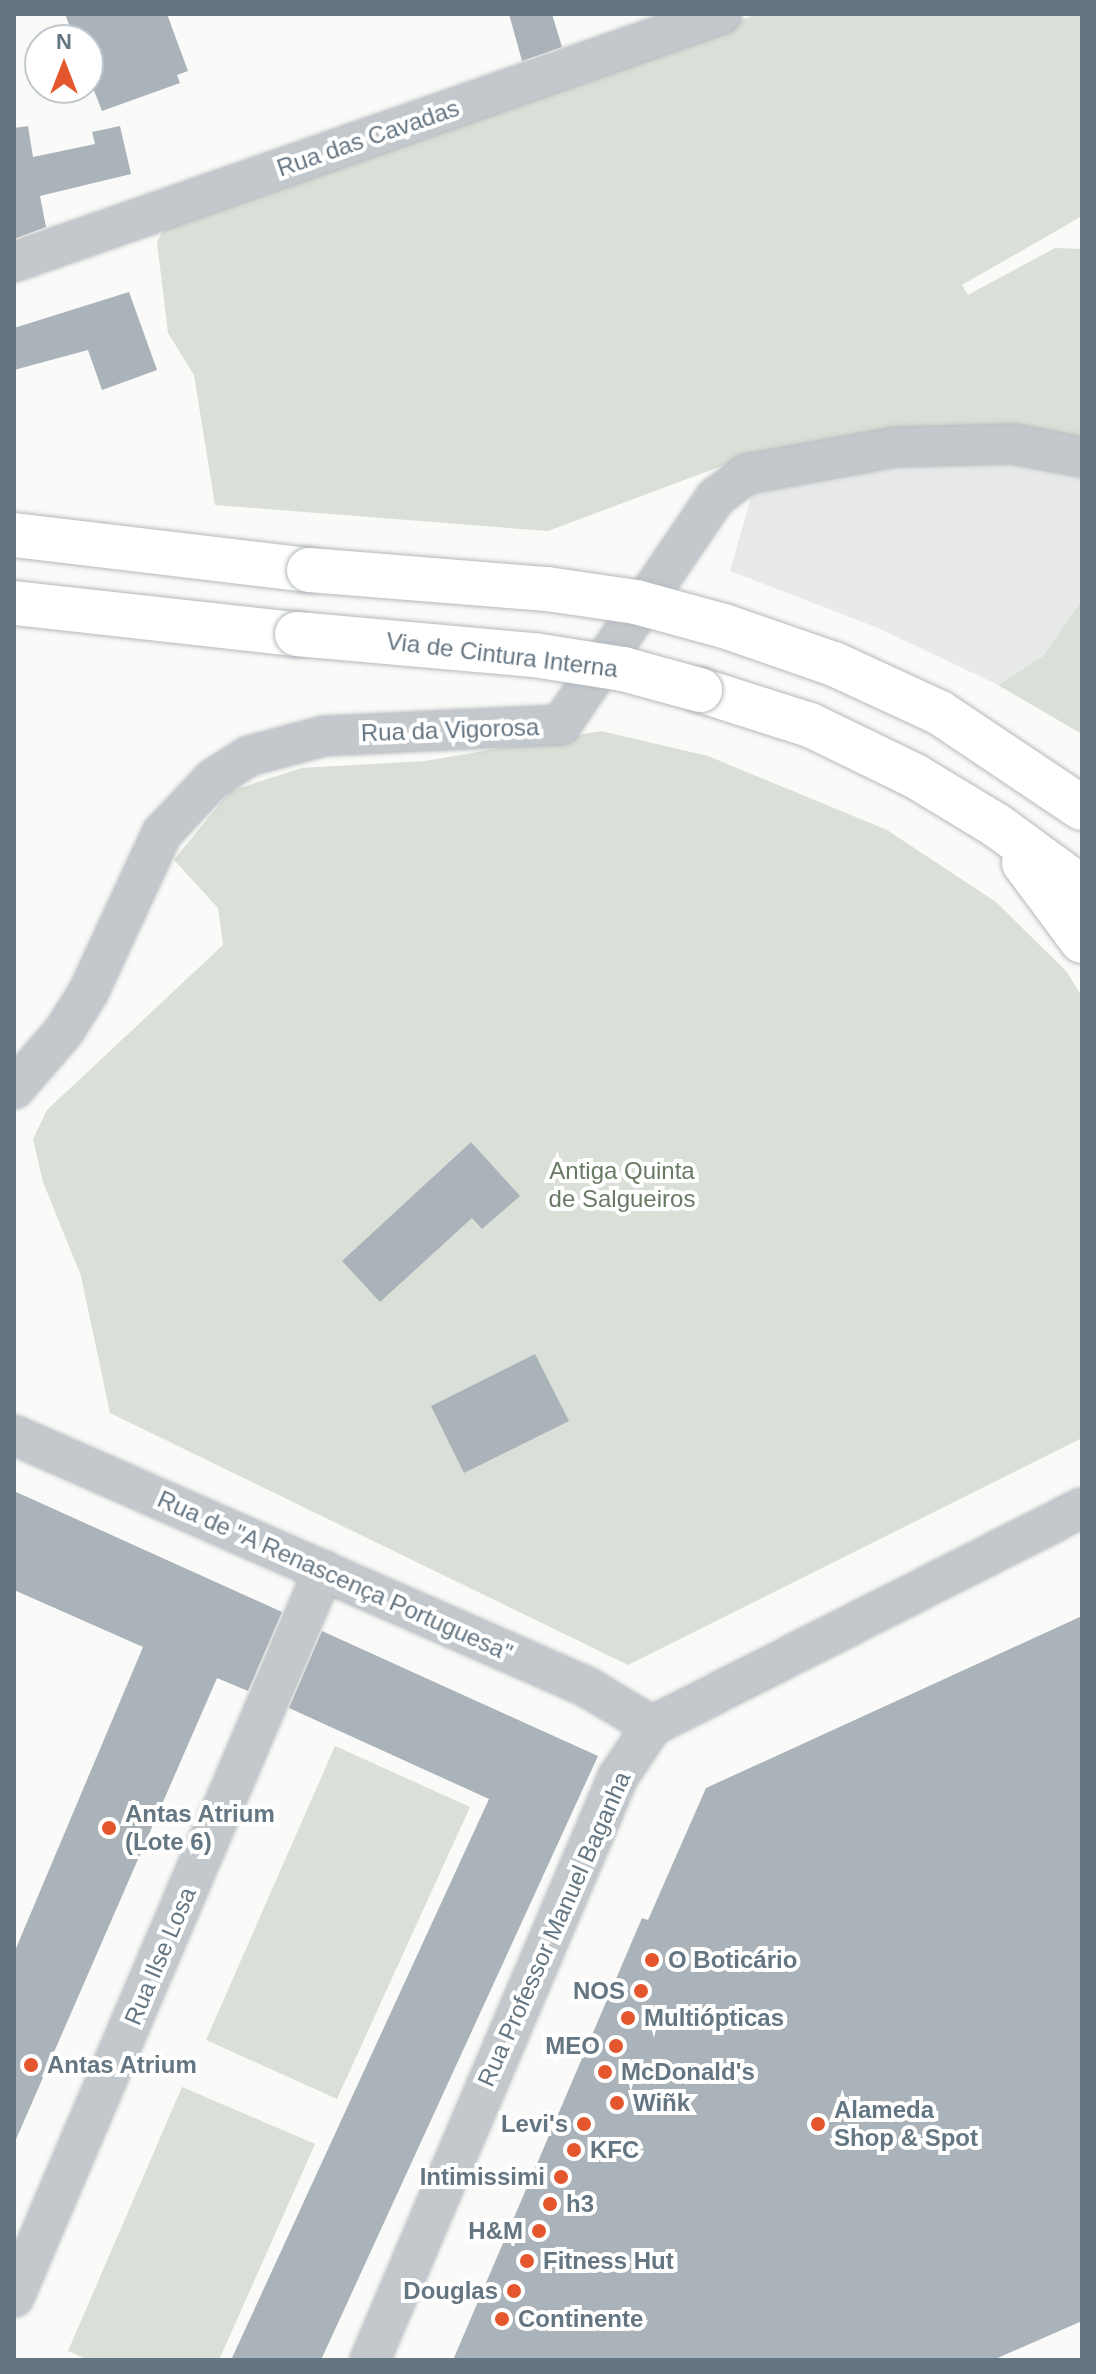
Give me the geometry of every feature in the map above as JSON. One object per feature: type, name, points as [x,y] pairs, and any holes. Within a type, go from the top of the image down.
[{"type":"highway","points":[[14,535],[309,570],[547,589],[636,602],[724,626],[834,664],[940,713],[1082,808]]},
{"type":"highway","name":"Via de Cintura Interna","points":[[14,603],[297,634],[534,655],[623,669],[810,725],[915,776],[996,825],[1082,888]]},
{"type":"highway","points":[[996,825],[1082,941]]},
{"type":"street","name":"Rua das Cavadas","points":[[14,262],[722,14]]},
{"type":"street","name":"Rua da Vigorosa","points":[[14,1089],[64,1031],[88,993],[162,833],[213,779],[249,756],[324,736],[561,725],[715,498],[747,474],[895,447],[1013,444],[1082,457]]},
{"type":"street","name":"Rua de \"A Renascença Portuguesa\"","points":[[14,1435],[587,1687],[652,1726]]},
{"type":"street","name":"Rua Professor Manuel Baganha","points":[[370,2360],[618,1777],[652,1726],[1082,1508]]},
{"type":"street","name":"Rua Ilse Losa","points":[[14,2297],[324,1570]]},
{"type":"shaded area","points":[[891,462],[1010,462],[1082,474],[1082,600],[1043,656],[998,685],[878,628],[730,571],[754,486]]},
{"type":"green space","points":[[758,14],[1082,14],[1082,216],[962,285],[968,295],[1055,248],[1082,249],[1082,441],[746,457],[548,531],[215,505],[194,375],[168,333],[157,242],[173,212]]},
{"type":"green space","points":[[1082,600],[1082,734],[998,685],[1043,656]]},
{"type":"green space","name":"Antiga Quinta de Salgueiros","points":[[601,731],[708,756],[887,830],[996,902],[1067,972],[1082,997],[1082,1438],[628,1665],[110,1413],[81,1276],[43,1182],[33,1139],[47,1110],[223,945],[218,908],[174,860],[230,791],[302,768],[425,761]]},
{"type":"green space","points":[[335,1746],[470,1807],[337,2099],[206,2040]]},
{"type":"green space","points":[[182,2087],[315,2144],[219,2360],[88,2360],[68,2351]]},
{"type":"building","points":[[65,14],[167,14],[188,71],[177,75],[180,83],[102,111],[99,104],[104,104],[104,24],[69,24]]},
{"type":"building","points":[[509,14],[552,14],[562,47],[522,61]]},
{"type":"building","points":[[28,126],[33,157],[95,144],[92,132],[120,126],[131,174],[40,196],[46,227],[14,239],[14,128]]},
{"type":"building","points":[[129,292],[157,370],[102,390],[88,350],[14,370],[14,328]]},
{"type":"building","points":[[471,1142],[520,1196],[482,1229],[472,1218],[380,1302],[342,1261]]},
{"type":"building","points":[[535,1354],[569,1421],[464,1473],[431,1406]]},
{"type":"building","name":"Antas Atrium (Lote 6)","points":[[14,1491],[282,1612],[248,1691],[217,1678],[14,2144],[14,1953],[143,1647],[14,1590]]},
{"type":"building","name":"Alameda Shop & Spot","points":[[1082,1616],[1082,2321],[993,2360],[453,2360],[642,1918],[648,1920],[706,1788]]},
{"type":"building","points":[[322,1631],[598,1756],[321,2360],[231,2360],[489,1799],[289,1708]]},
{"type":"place","name":"Antas Atrium (Lote 6)","points":[[109,1828]]},
{"type":"place","name":"O Boticário","points":[[652,1960]]},
{"type":"place","name":"NOS","points":[[641,1991]]},
{"type":"place","name":"Multiópticas","points":[[628,2018]]},
{"type":"place","name":"MEO","points":[[616,2046]]},
{"type":"place","name":"Antas Atrium","points":[[31,2065]]},
{"type":"place","name":"McDonald's","points":[[605,2072]]},
{"type":"place","name":"Wiñk","points":[[617,2103]]},
{"type":"place","name":"Levi's","points":[[584,2124]]},
{"type":"place","name":"Alameda Shop & Spot","points":[[818,2124]]},
{"type":"place","name":"KFC","points":[[574,2150]]},
{"type":"place","name":"Intimissimi","points":[[561,2177]]},
{"type":"place","name":"h3","points":[[550,2204]]},
{"type":"place","name":"H&M","points":[[539,2231]]},
{"type":"place","name":"Fitness Hut","points":[[527,2261]]},
{"type":"place","name":"Douglas","points":[[514,2291]]},
{"type":"place","name":"Continente","points":[[502,2319]]}]
